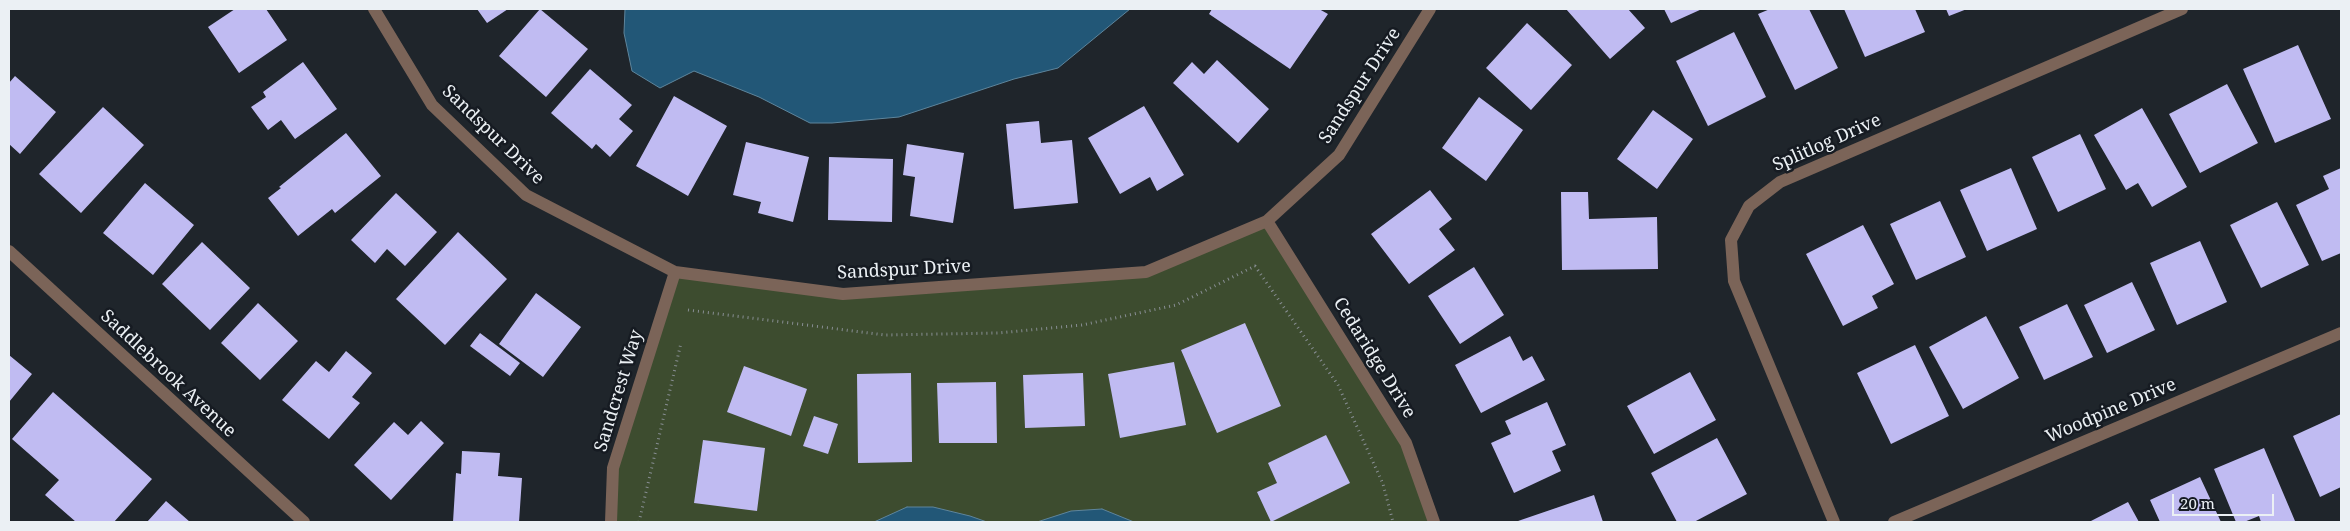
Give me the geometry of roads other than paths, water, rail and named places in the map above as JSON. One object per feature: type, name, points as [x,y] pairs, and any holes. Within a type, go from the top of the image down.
[{"type":"street","name":"Sandspur Drive","points":[[374,9],[432,105],[526,196],[675,272],[843,294],[1146,272],[1267,221],[1339,155],[1430,9]]},
{"type":"street","name":"Splitlog Drive","points":[[1834,522],[1734,281],[1731,240],[1749,206],[1780,182],[2182,9]]},
{"type":"street","name":"Cedaridge Drive","points":[[1267,221],[1406,443],[1434,522]]},
{"type":"street","name":"Saddlebrook Avenue","points":[[9,251],[304,522]]},
{"type":"street","name":"Sandcrest Way","points":[[610,522],[613,468],[675,272]]},
{"type":"street","name":"Woodpine Drive","points":[[1894,522],[2341,333]]},
{"type":"water","points":[[625,9],[1130,9],[1058,68],[1014,79],[899,117],[810,123],[759,97],[694,71],[660,88],[632,71],[624,33]]},
{"type":"water","points":[[907,507],[933,507],[987,522],[874,522]]},
{"type":"water","points":[[1102,509],[1134,522],[1037,522],[1071,511]]}]
